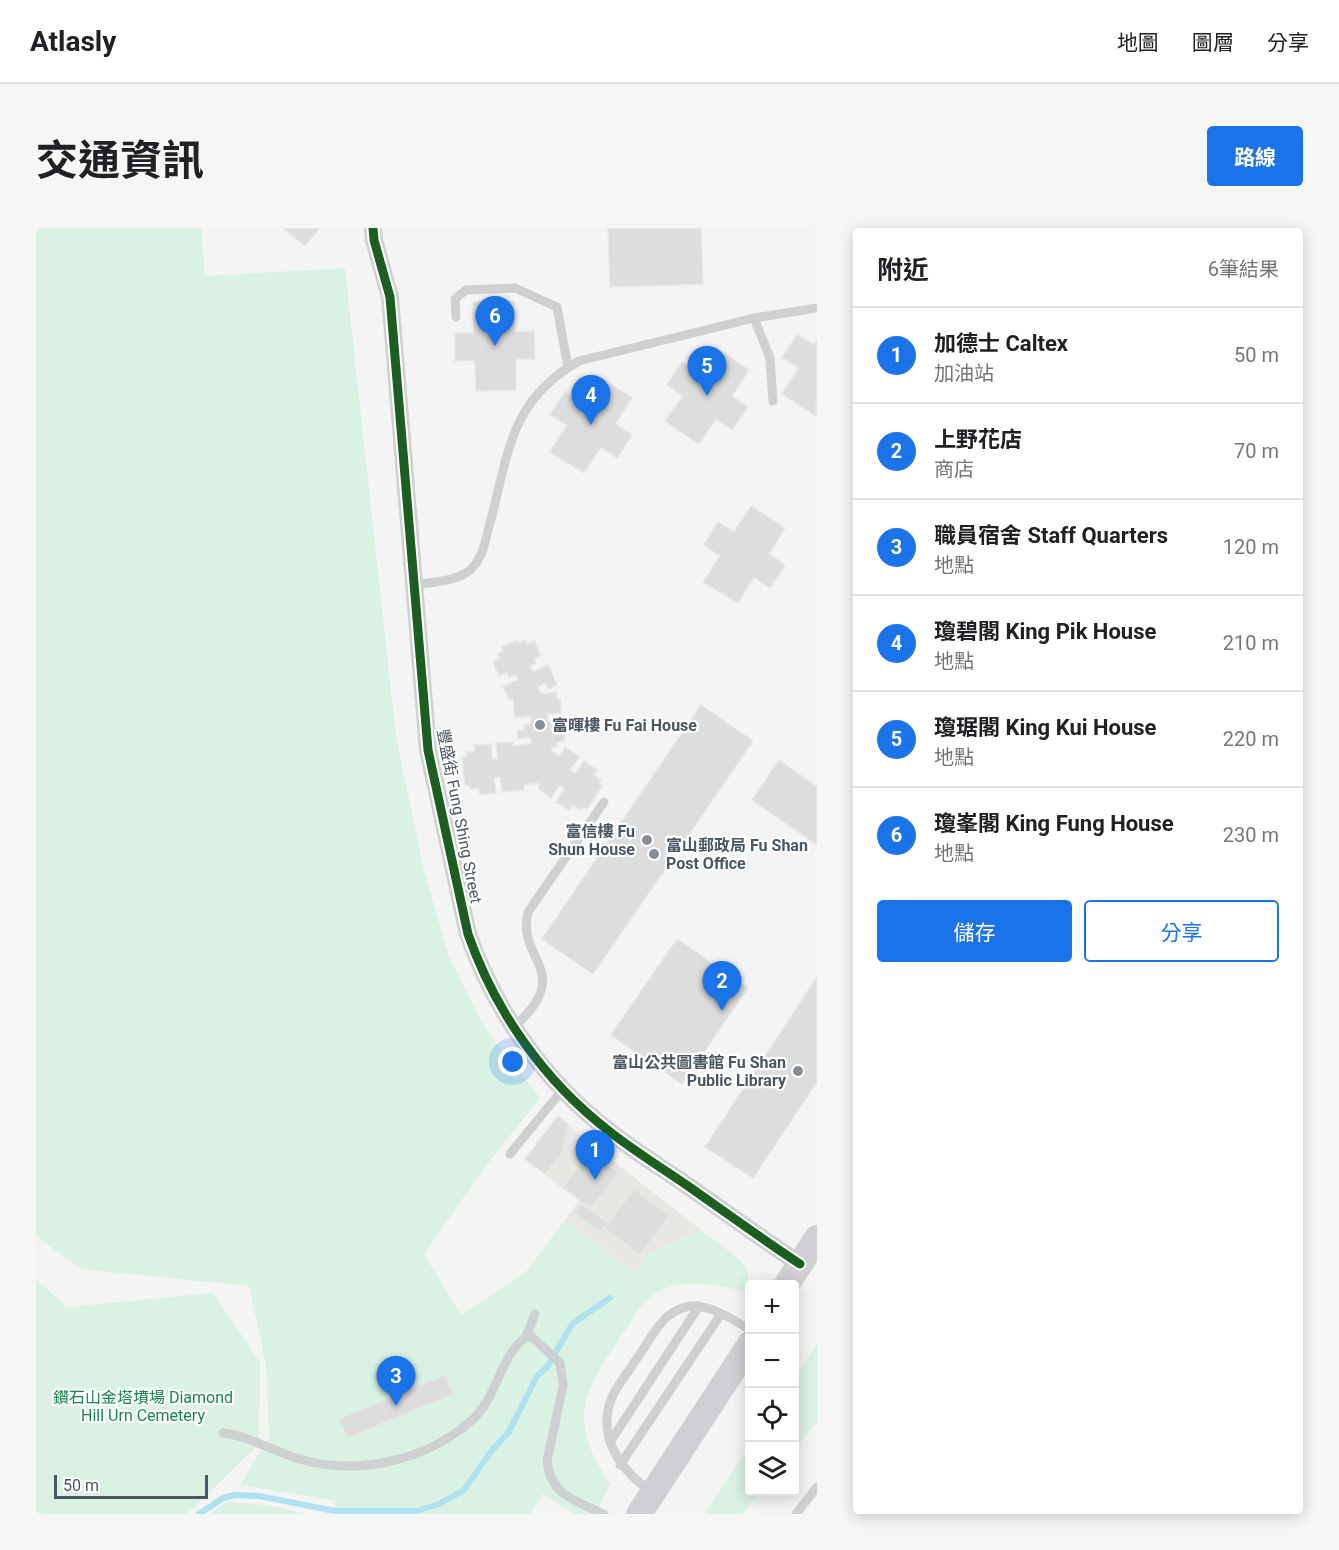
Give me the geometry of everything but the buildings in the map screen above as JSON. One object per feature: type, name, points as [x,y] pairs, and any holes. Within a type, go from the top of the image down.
[{"type":"main road","points":[[794,1274],[817,1238]]},
{"type":"main road","points":[[639,1514],[745,1352]]},
{"type":"street","name":"豐盛街 Fung Shing Street","points":[[373,228],[374,240],[390,297],[428,750],[468,934],[493,993],[514,1027],[538,1060],[564,1088],[609,1131],[794,1274]]},
{"type":"lane","points":[[456,317],[455,299],[466,290],[515,288],[550,303],[557,308],[568,367]]},
{"type":"lane","points":[[414,585],[454,579],[471,570],[482,552],[513,435],[530,400],[553,375],[579,361],[754,318],[817,308]]},
{"type":"lane","points":[[754,318],[770,358],[773,401]]},
{"type":"lane","points":[[514,1027],[539,998],[544,982],[524,927],[528,912],[604,802]]},
{"type":"lane","points":[[510,1154],[564,1088]]},
{"type":"lane","points":[[652,1493],[620,1465],[610,1442],[609,1416],[614,1394],[650,1340],[667,1317],[676,1310],[688,1306],[699,1306],[721,1314],[745,1327]]},
{"type":"lane","points":[[610,1442],[699,1306]]},
{"type":"lane","points":[[223,1433],[237,1435],[297,1458],[323,1463],[370,1464],[408,1457],[429,1448],[472,1420],[492,1394],[513,1347],[526,1336],[535,1314]]},
{"type":"lane","points":[[620,1465],[721,1314]]},
{"type":"lane","points":[[526,1336],[538,1341],[560,1363],[563,1386],[547,1461],[548,1473],[554,1486],[568,1497],[604,1514]]},
{"type":"lane","points":[[796,1514],[817,1487]]},
{"type":"shaded area","points":[[558,1116],[701,1230],[649,1254],[635,1273],[565,1220],[579,1201],[525,1159]]},
{"type":"green space","points":[[36,228],[201,228],[205,276],[345,268],[396,737],[424,870],[448,955],[485,1028],[540,1098],[485,1167],[424,1254],[461,1315],[525,1273],[565,1220],[635,1273],[649,1254],[701,1230],[746,1267],[748,1280],[745,1280],[744,1291],[714,1285],[693,1284],[663,1289],[650,1297],[640,1308],[610,1353],[598,1372],[585,1406],[584,1423],[588,1441],[596,1461],[610,1484],[596,1514],[574,1514],[543,1494],[530,1514],[334,1514],[335,1501],[240,1485],[269,1437],[266,1365],[249,1286],[81,1269],[36,1236]]},
{"type":"green space","name":"鑽石山金塔墳場 Diamond Hill Urn Cemetery","points":[[36,1279],[67,1307],[213,1293],[260,1362],[259,1444],[187,1514],[36,1514]]},
{"type":"green space","points":[[817,1343],[817,1421],[799,1444],[799,1388],[799,1371]]},
{"type":"green space","points":[[745,1452],[745,1496],[757,1496],[742,1514],[705,1514]]},
{"type":"green space","points":[[225,1502],[266,1505],[306,1514],[210,1514]]},
{"type":"waterway","points":[[199,1514],[223,1498],[235,1495],[259,1496],[335,1511],[417,1511],[439,1504],[464,1490],[492,1450],[509,1432],[537,1376],[547,1367],[573,1323],[610,1298]]},
{"type":"cycle path","points":[[373,228],[374,240],[390,297],[428,750],[468,934],[479,963],[507,1017],[524,1043],[563,1090],[585,1111],[628,1146],[800,1264]]},
{"type":"place","name":"瓊峯閣 King Fung House","points":[[495,346]]},
{"type":"place","name":"瓊琚閣 King Kui House","points":[[707,396]]},
{"type":"place","name":"瓊碧閣 King Pik House","points":[[591,425]]},
{"type":"place","name":"富暉樓 Fu Fai House","points":[[540,725]]},
{"type":"place","name":"富信樓 Fu Shun House","points":[[647,840]]},
{"type":"place","name":"富山郵政局 Fu Shan Post Office","points":[[654,854]]},
{"type":"place","name":"上野花店","points":[[722,1011]]},
{"type":"place","name":"富山公共圖書館 Fu Shan Public Library","points":[[798,1071]]},
{"type":"place","name":"加德士 Caltex","points":[[595,1180]]},
{"type":"place","name":"職員宿舍 Staff Quarters","points":[[396,1406]]}]
